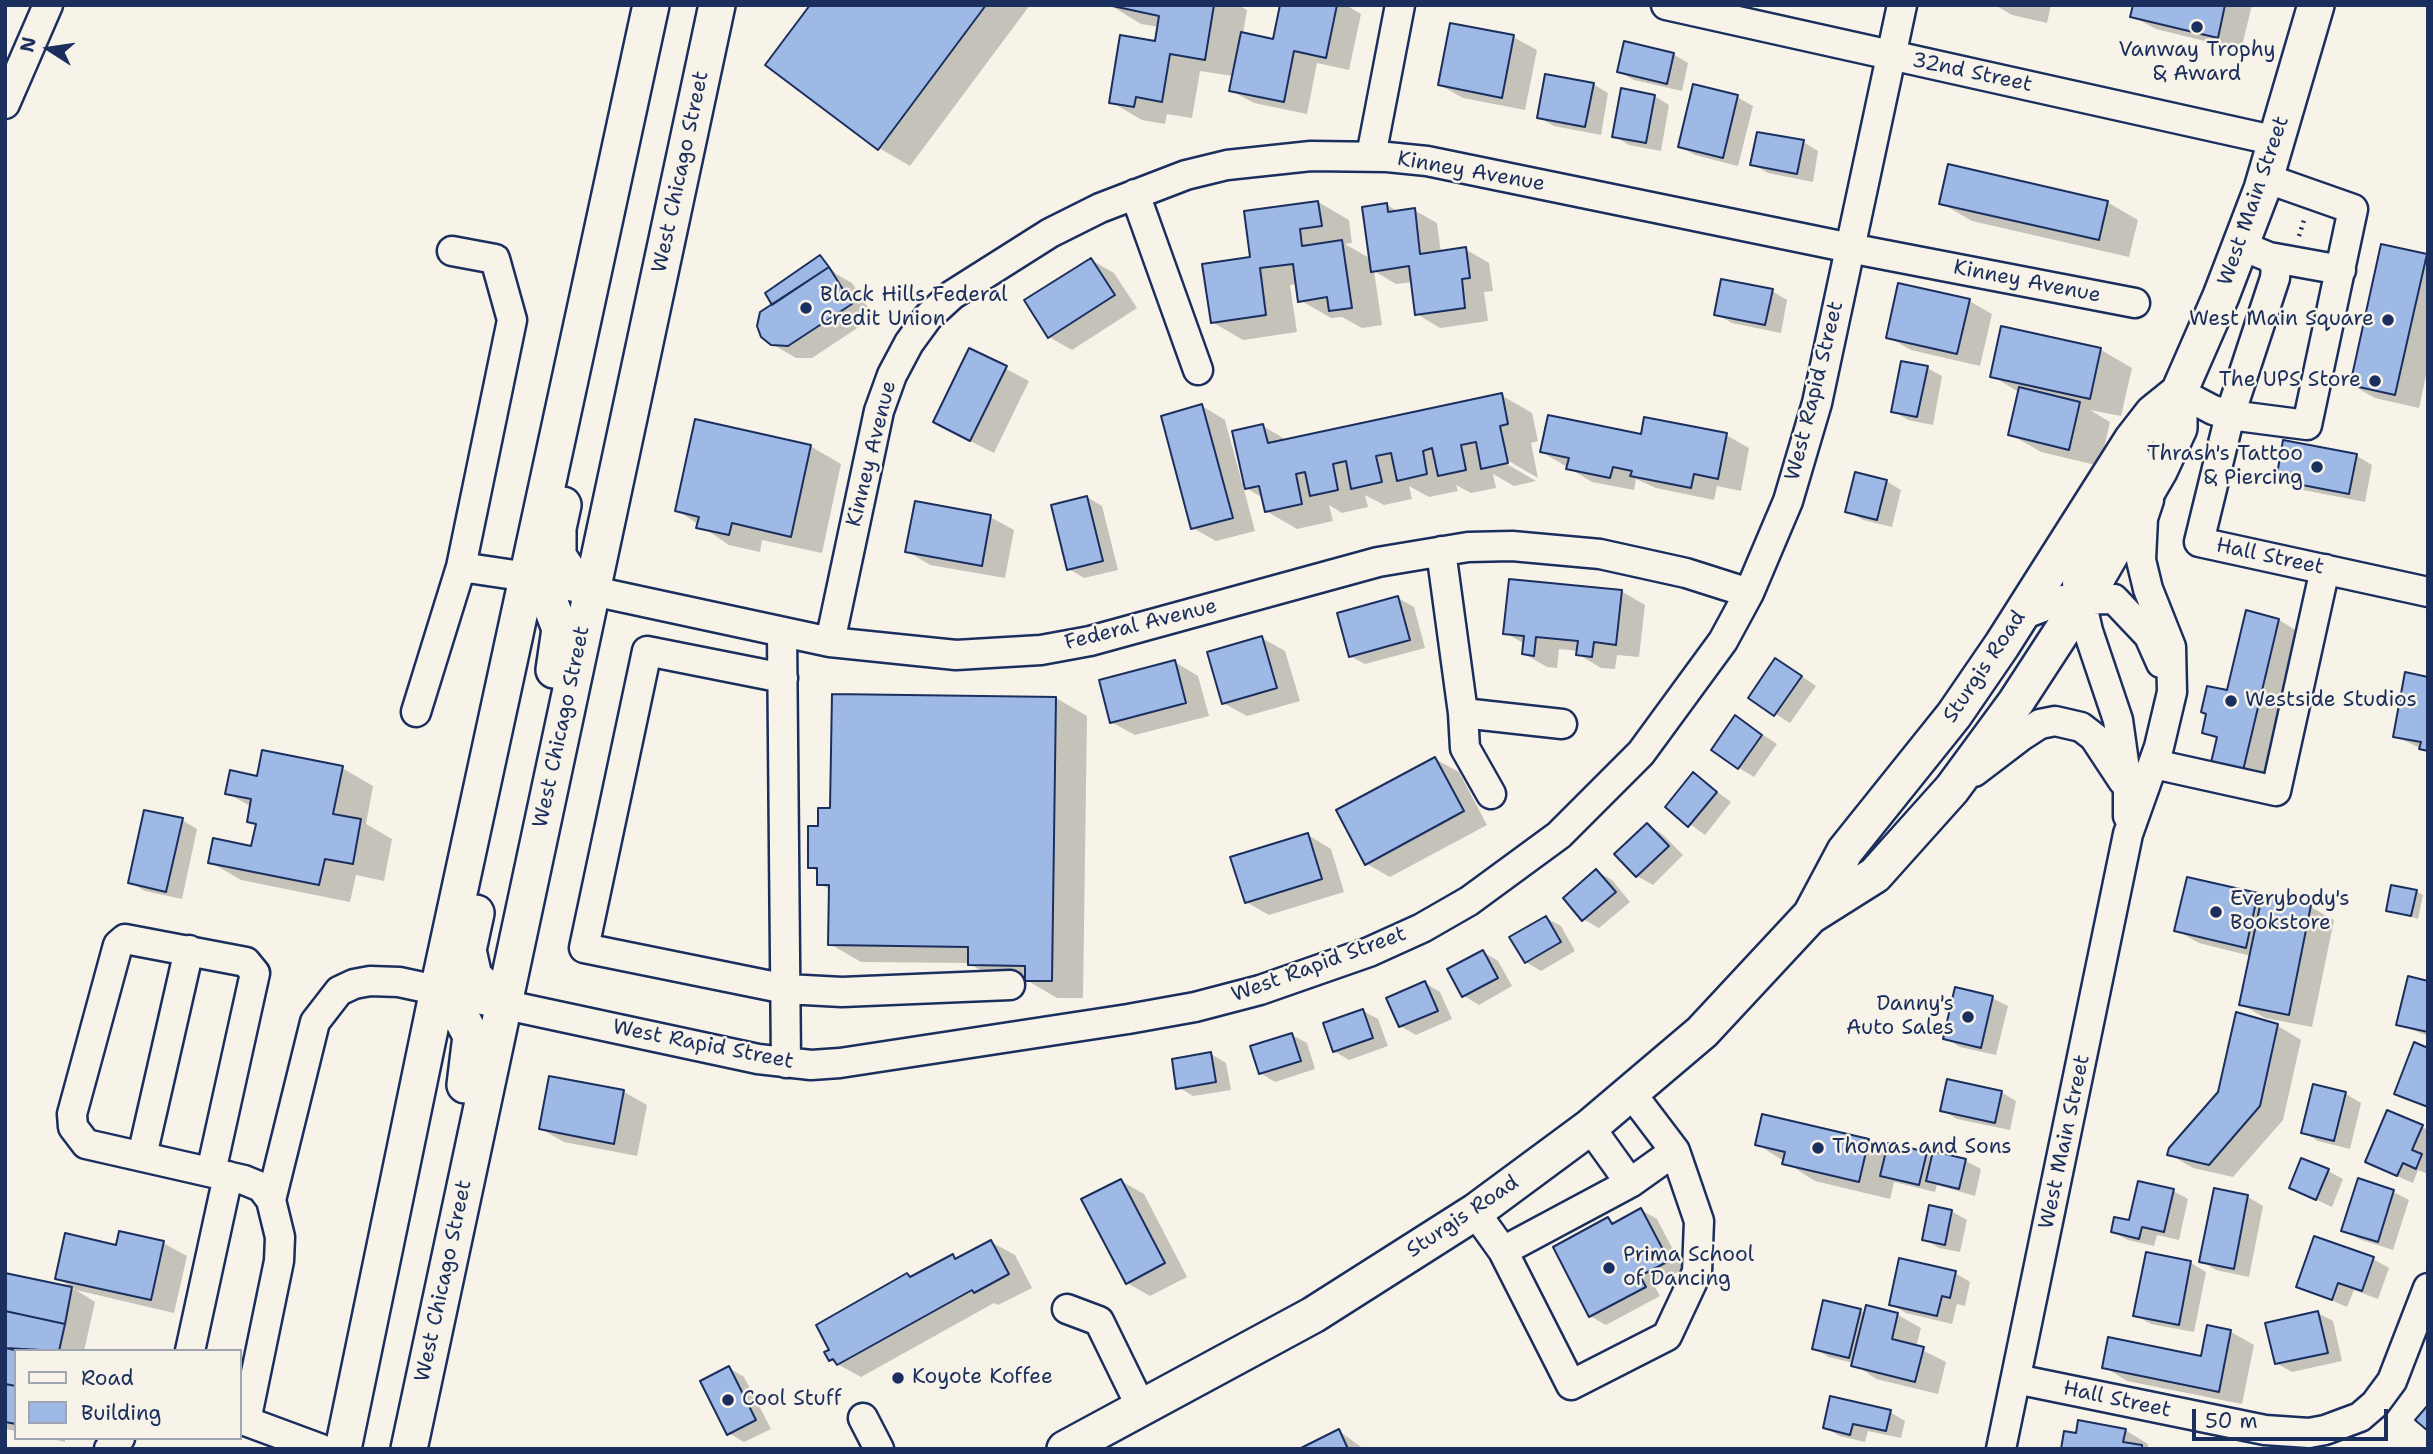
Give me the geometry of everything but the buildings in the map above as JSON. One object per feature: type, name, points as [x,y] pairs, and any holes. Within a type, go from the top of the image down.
[{"type":"main road","points":[[321,1448],[438,990],[651,5]]},
{"type":"main road","points":[[702,76],[703,5]]},
{"type":"main road","name":"West Chicago Street","points":[[409,1449],[717,5]]},
{"type":"main road","name":"West Main Street","points":[[2159,471],[2179,428],[2166,402],[2255,251],[2265,178],[2316,5]]},
{"type":"main road","points":[[584,318],[582,428],[558,528],[558,556],[572,577],[591,591]]},
{"type":"main road","name":"Sturgis Road","points":[[1065,1449],[1313,1315],[1475,1212],[1590,1127],[1702,1032],[1810,916],[1845,851],[1954,715],[2022,615],[2108,475],[2166,402]]},
{"type":"main road","name":"Sturgis Road","points":[[1810,916],[1875,875],[1952,789],[2016,702],[2124,534],[2159,471]]},
{"type":"main road","points":[[528,577],[549,600],[560,629],[536,762],[544,811]]},
{"type":"main road","points":[[494,733],[497,814],[468,950],[474,977],[503,1003]]},
{"type":"main road","points":[[438,990],[458,1011],[471,1035],[471,1057],[450,1165],[447,1266]]},
{"type":"street","points":[[5,104],[48,5]]},
{"type":"street","points":[[1371,156],[1400,5]]},
{"type":"street","name":"32nd Street","points":[[1666,5],[1700,9],[1891,55],[2277,141]]},
{"type":"street","name":"West Rapid Street","points":[[271,1200],[315,1022],[326,1004],[339,991],[370,981],[438,990],[786,1063],[840,1063],[1195,1007],[1318,970],[1422,928],[1487,888],[1559,835],[1641,753],[1679,705],[1723,641],[1749,593],[1802,456],[1817,403],[1902,5]]},
{"type":"street","name":"Kinney Avenue","points":[[830,642],[872,436],[892,375],[909,343],[928,317],[952,295],[1049,233],[1135,194],[1227,165],[1311,156],[1371,156],[1427,161],[1849,248],[2135,303]]},
{"type":"street","points":[[2166,402],[2230,415],[2308,425],[2353,209],[2265,178]]},
{"type":"street","points":[[1135,194],[1198,370]]},
{"type":"street","points":[[416,712],[461,566],[512,320],[495,259],[452,251]]},
{"type":"street","points":[[2255,251],[2341,270]]},
{"type":"street","name":"Hall Street","points":[[2255,251],[2276,266],[2271,295],[2230,415],[2199,542],[2428,592]]},
{"type":"street","name":"West Main Street","points":[[2128,834],[2128,791],[2118,720],[2088,631],[2077,583],[2081,563],[2166,402]]},
{"type":"street","name":"West Main Street","points":[[2001,1449],[2128,834],[2154,764],[2172,692],[2171,647],[2148,589],[2141,559],[2143,518],[2159,471]]},
{"type":"street","name":"Federal Avenue","points":[[461,566],[528,577],[830,642],[956,655],[1041,650],[1090,641],[1378,562],[1441,551],[1512,546],[1586,552],[1686,573],[1749,593]]},
{"type":"street","points":[[1441,551],[1463,713],[1465,748],[1491,794]]},
{"type":"street","points":[[2154,764],[2276,791],[2325,569]]},
{"type":"street","points":[[2022,615],[2062,600],[2114,599],[2136,619],[2149,636],[2172,692]]},
{"type":"street","points":[[782,633],[786,1063]]},
{"type":"street","points":[[783,678],[647,651],[584,948],[786,989],[842,992],[1010,985]]},
{"type":"street","points":[[1463,713],[1562,724]]},
{"type":"street","points":[[1952,789],[2020,737],[2040,724],[2055,721],[2081,727],[2094,737],[2128,791]]},
{"type":"street","points":[[190,1349],[220,1174],[255,973],[246,962],[125,939],[118,945],[72,1114],[73,1127],[86,1144],[220,1174],[261,1187],[271,1200],[280,1237],[279,1261],[243,1420],[321,1448]]},
{"type":"street","points":[[142,1156],[189,950]]},
{"type":"street","points":[[1475,1212],[1503,1251],[1571,1385],[1667,1336],[1697,1272],[1699,1221],[1675,1151],[1631,1093]]},
{"type":"street","points":[[1590,1127],[1630,1182]]},
{"type":"street","points":[[1503,1251],[1630,1182],[1675,1151]]},
{"type":"street","name":"Hall Street","points":[[2016,1379],[2265,1430],[2309,1433],[2325,1430],[2360,1417],[2375,1404],[2392,1381],[2428,1288]]},
{"type":"street","points":[[1067,1309],[1099,1321],[1141,1407]]},
{"type":"street","points":[[863,1418],[879,1449]]},
{"type":"place","name":"Vanway Trophy & Award","points":[[2197,27]]},
{"type":"place","name":"Black Hills Federal Credit Union","points":[[806,308]]},
{"type":"place","name":"West Main Square","points":[[2388,320]]},
{"type":"place","name":"The UPS Store","points":[[2375,381]]},
{"type":"place","name":"Thrash's Tattoo & Piercing","points":[[2317,467]]},
{"type":"place","name":"Westside Studios","points":[[2231,701]]},
{"type":"place","name":"Everybody's Bookstore","points":[[2216,912]]},
{"type":"place","name":"Danny's Auto Sales","points":[[1968,1017]]},
{"type":"place","name":"Thomas and Sons","points":[[1818,1148]]},
{"type":"place","name":"Prima School of Dancing","points":[[1609,1268]]},
{"type":"place","name":"Koyote Koffee","points":[[898,1378]]},
{"type":"place","name":"Cool Stuff","points":[[728,1400]]}]
